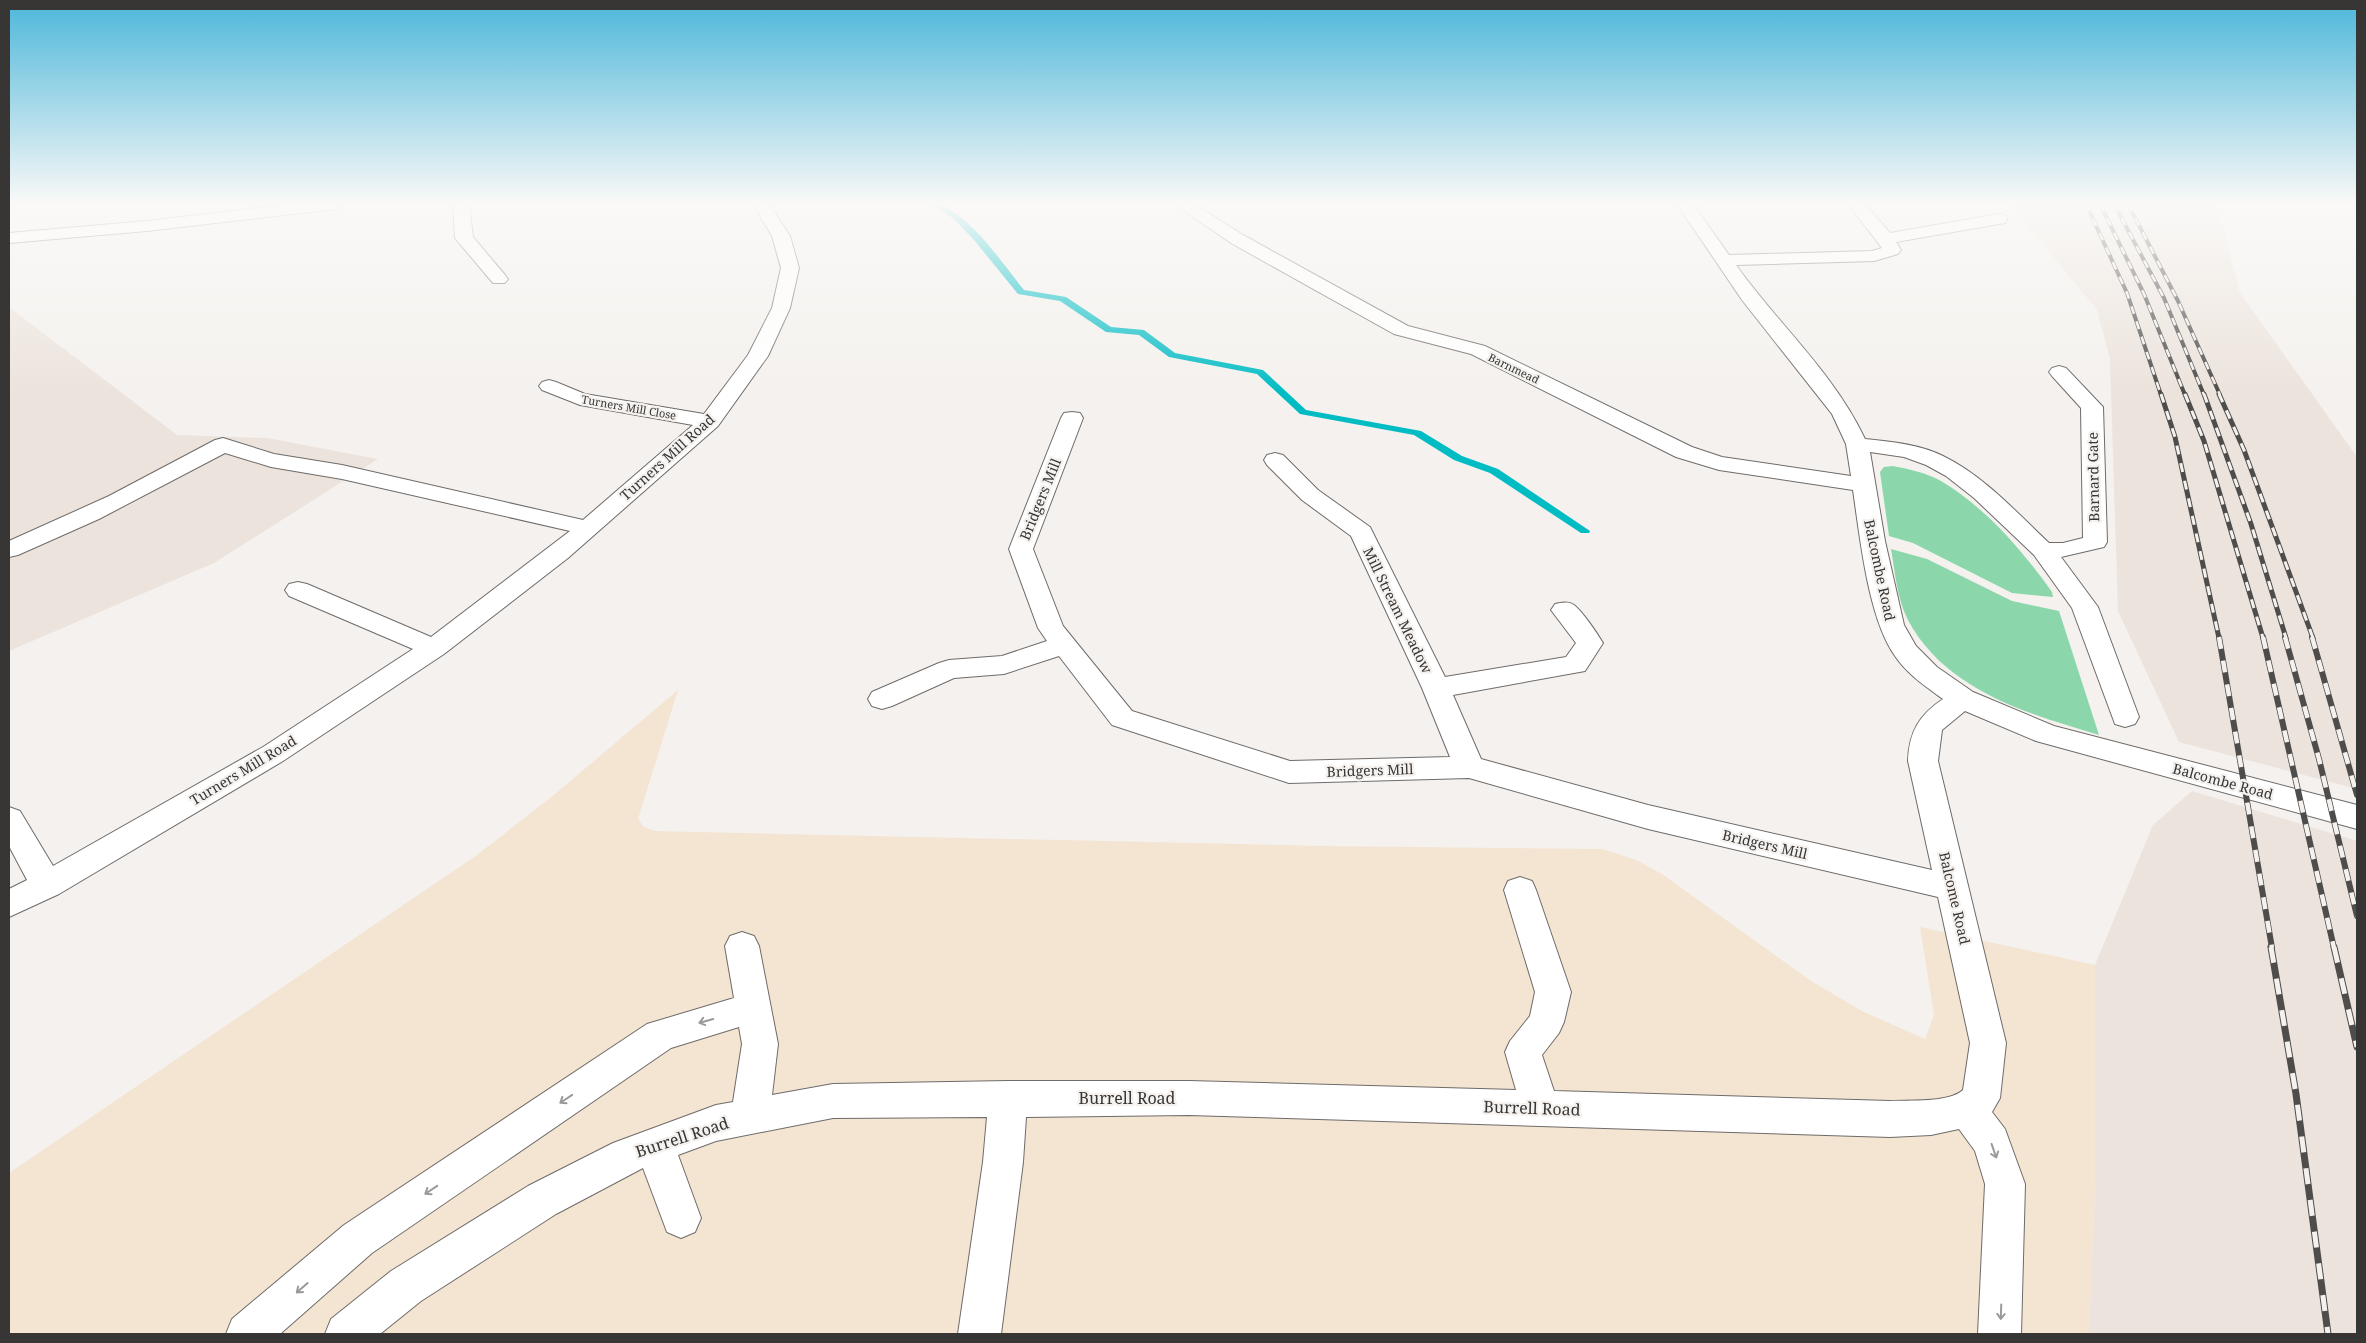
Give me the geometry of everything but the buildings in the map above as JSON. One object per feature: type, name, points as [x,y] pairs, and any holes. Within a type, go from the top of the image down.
[{"type":"street","points":[[488,267],[499,279]]},
{"type":"street","name":"Turners Mill Road","points":[[9,904],[47,885],[273,754],[434,648],[588,528],[710,421],[758,356],[781,308],[790,267]]},
{"type":"street","name":"Barnmead","points":[[1287,267],[1400,330],[1478,350],[1684,452],[1719,463],[1864,485]]},
{"type":"street","name":"Balcombe Road","points":[[1729,267],[1749,296],[1826,390],[1843,414],[1857,444],[1872,541],[1891,625],[1905,651],[1927,674],[1963,699],[2046,734],[2357,817]]},
{"type":"street","name":"Barnard Gate","points":[[2044,550],[2063,550],[2095,542],[2092,408],[2059,372]]},
{"type":"street","name":"Turners Mill Close","points":[[549,386],[580,399],[710,421]]},
{"type":"street","name":"Bridgers Mill","points":[[1072,418],[1021,549],[1051,628],[1122,718],[1290,772],[1469,767],[1648,817],[1952,887]]},
{"type":"street","points":[[1857,444],[1908,451],[1934,460],[1954,471],[2044,550],[2085,607],[2126,717]]},
{"type":"street","points":[[9,550],[54,532],[122,500],[223,445],[270,460],[342,472],[588,528]]},
{"type":"street","name":"Mill Stream Meadow","points":[[1275,460],[1310,494],[1360,532],[1436,688],[1469,767]]},
{"type":"street","points":[[298,590],[434,648]]},
{"type":"street","name":"Mill Stream Meadow","points":[[1436,688],[1576,664],[1590,643],[1564,610]]},
{"type":"street","points":[[882,699],[949,669],[1004,664],[1064,645]]},
{"type":"street","name":"Balcome Road","points":[[1963,699],[1928,726],[1922,741],[1923,761],[1988,1043],[1980,1098],[1968,1110]]},
{"type":"street","points":[[9,819],[47,885]]},
{"type":"street","points":[[1520,890],[1553,992],[1546,1022],[1523,1052],[1540,1108]]},
{"type":"street","points":[[742,946],[760,1044],[750,1117]]},
{"type":"street","points":[[247,1334],[358,1239],[660,1035],[753,1008]]},
{"type":"street","points":[[980,1334],[1003,1162],[1008,1098]]},
{"type":"street","name":"Burrell Road","points":[[346,1334],[406,1286],[542,1200],[627,1156],[716,1123],[833,1101],[1008,1098],[1189,1098],[1890,1118],[1931,1116],[1968,1110]]},
{"type":"street","points":[[1968,1110],[1991,1142],[2005,1184],[2000,1334]]},
{"type":"street","points":[[655,1146],[681,1218]]},
{"type":"shaded area","points":[[2061,267],[2233,267],[2240,293],[2357,457],[2357,789],[2179,742],[2118,611],[2110,359],[2097,310]]},
{"type":"shaded area","points":[[9,307],[177,435],[267,438],[378,459],[214,563],[9,651]]},
{"type":"shaded area","points":[[678,690],[638,819],[644,827],[655,831],[1323,846],[1602,849],[1636,860],[1662,874],[1811,981],[1862,1011],[1925,1039],[1934,1015],[1920,927],[2095,965],[2095,1190],[2089,1334],[9,1334],[9,1173],[477,855],[555,794]]},
{"type":"shaded area","points":[[2192,791],[2357,841],[2357,1334],[2089,1334],[2095,1190],[2095,965],[2153,825]]},
{"type":"green space","points":[[1893,466],[1936,478],[1973,504],[2016,546],[2052,592],[2053,597],[2012,593],[1913,543],[1889,536],[1880,472],[1884,467]]},
{"type":"green space","points":[[1891,549],[1927,559],[2012,601],[2059,611],[2099,735],[2017,708],[1966,682],[1943,665],[1924,644],[1904,612]]},
{"type":"waterway","points":[[1000,267],[1021,292],[1063,299],[1109,330],[1141,332],[1172,355],[1260,372],[1303,412],[1417,433],[1458,458],[1494,471],[1585,531]]},
{"type":"railway","points":[[2115,267],[2127,293],[2161,395]]},
{"type":"railway","points":[[2131,267],[2144,294],[2185,395]]},
{"type":"railway","points":[[2147,267],[2164,298],[2204,395]]},
{"type":"railway","points":[[2160,267],[2178,301],[2220,395]]},
{"type":"railway","points":[[2161,394],[2175,437],[2219,638]]},
{"type":"railway","points":[[2185,394],[2204,441],[2263,638]]},
{"type":"railway","points":[[2204,394],[2251,524],[2286,638]]},
{"type":"railway","points":[[2219,394],[2244,450],[2313,638]]},
{"type":"railway","points":[[2219,637],[2272,948]]},
{"type":"railway","points":[[2263,637],[2334,948]]},
{"type":"railway","points":[[2285,637],[2319,759],[2357,916]]},
{"type":"railway","points":[[2312,637],[2357,795]]},
{"type":"railway","points":[[2271,947],[2296,1094],[2328,1334]]},
{"type":"railway","points":[[2334,947],[2357,1047]]}]
